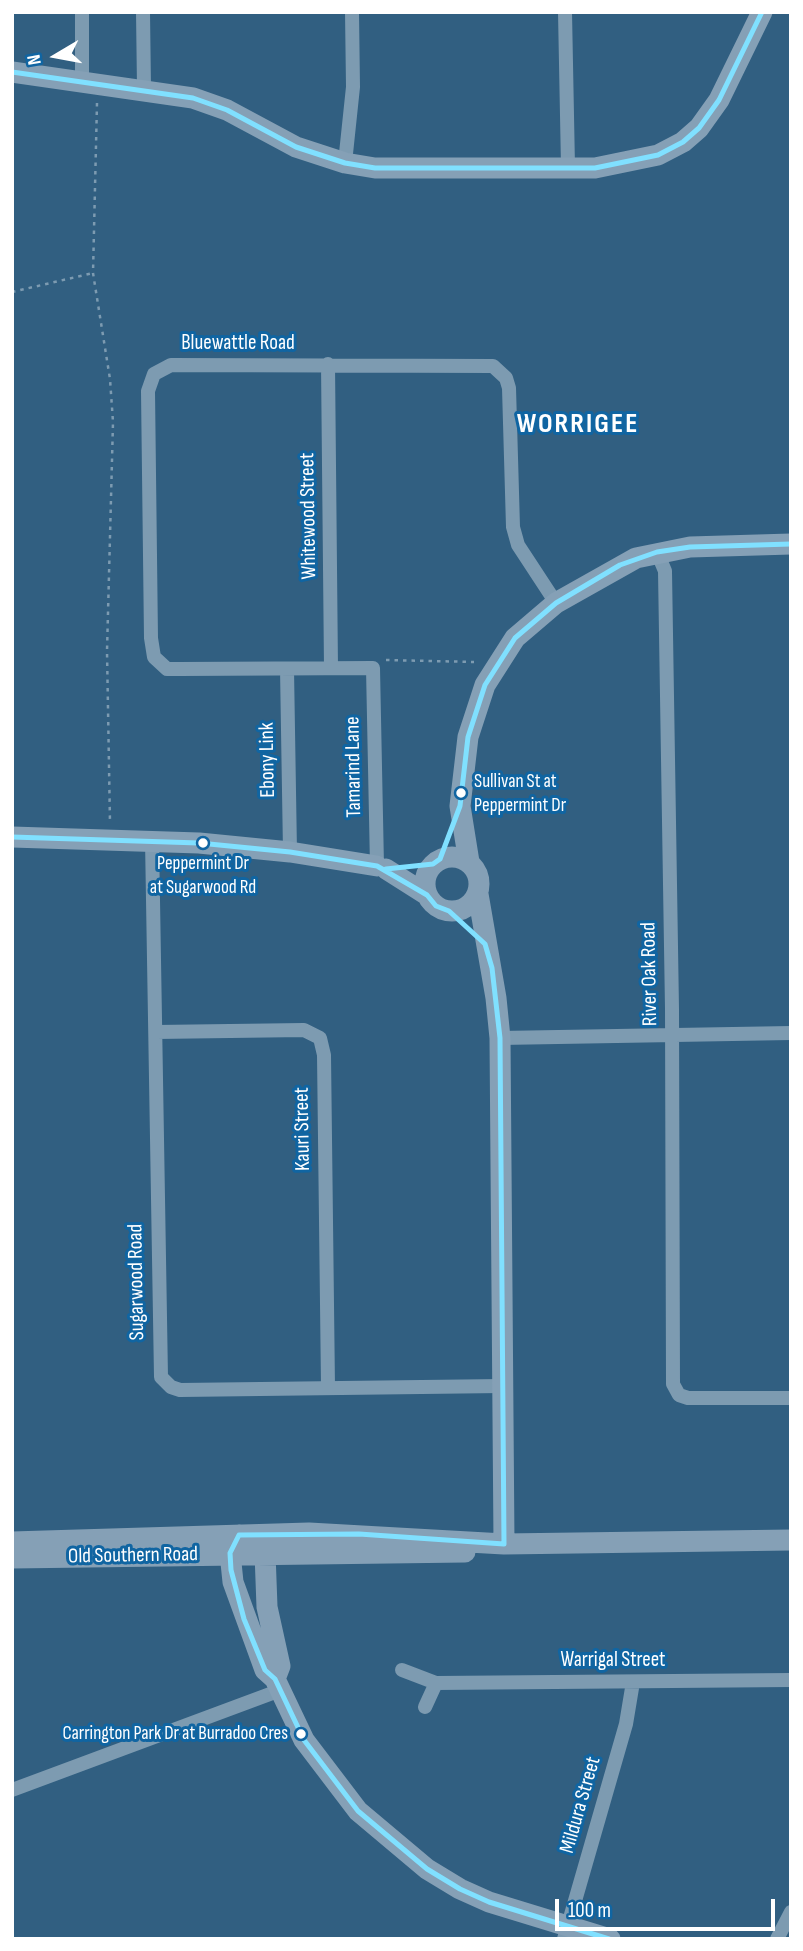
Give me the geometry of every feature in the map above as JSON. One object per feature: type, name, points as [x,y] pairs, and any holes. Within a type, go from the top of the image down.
[{"type":"street","points":[[82,12],[90,81]]},
{"type":"street","points":[[143,12],[144,88]]},
{"type":"street","points":[[345,163],[353,87],[352,12]]},
{"type":"street","points":[[565,12],[568,167]]},
{"type":"street","points":[[12,72],[144,88],[194,98],[227,110],[296,147],[345,163],[407,169],[621,165],[657,155],[683,142],[699,128],[719,100],[762,12]]},
{"type":"street","name":"Whitewood Street","points":[[328,364],[331,668]]},
{"type":"street","name":"Bluewattle Road","points":[[373,668],[167,669],[154,657],[151,638],[148,391],[154,374],[171,365],[483,364],[500,371],[509,388],[513,527],[518,545],[556,603]]},
{"type":"street","points":[[505,1544],[500,1038],[492,968],[485,944],[478,894],[479,876],[469,862],[460,806],[468,737],[485,685],[515,638],[556,603],[620,565],[657,552],[690,547],[791,544]]},
{"type":"street","name":"River Oak Road","points":[[657,552],[665,571],[672,1034],[673,1384],[679,1395],[688,1398],[791,1398]]},
{"type":"street","name":"Tamarind Lane","points":[[373,668],[381,868]]},
{"type":"street","name":"Ebony Link","points":[[287,669],[290,852]]},
{"type":"street","points":[[427,895],[425,878],[437,861],[460,806]]},
{"type":"street","points":[[12,837],[152,840],[290,852],[381,868],[455,856],[469,862]]},
{"type":"street","name":"Sugarwood Road","points":[[152,840],[161,1377],[171,1387],[180,1390],[502,1386]]},
{"type":"street","points":[[381,868],[427,895],[436,906],[449,911],[485,944]]},
{"type":"street","points":[[449,911],[467,907],[478,894]]},
{"type":"street","name":"Kauri Street","points":[[156,1031],[304,1030],[320,1038],[324,1055],[328,1387]]},
{"type":"street","points":[[500,1038],[791,1033]]},
{"type":"street","name":"Old Southern Road","points":[[12,1558],[359,1534],[505,1544],[791,1540]]},
{"type":"street","name":"Old Southern Road","points":[[12,1542],[234,1544]]},
{"type":"street","points":[[277,1685],[280,1666],[267,1607],[265,1553],[234,1544],[235,1593],[265,1670],[277,1685],[321,1766],[358,1811],[426,1869],[460,1889],[565,1932],[610,1939]]},
{"type":"street","name":"Old Southern Road","points":[[265,1553],[461,1553],[505,1544]]},
{"type":"street","name":"Warrigal Street","points":[[402,1670],[436,1683],[791,1680]]},
{"type":"street","name":"Mildura Street","points":[[565,1932],[628,1716],[633,1682]]},
{"type":"street","points":[[425,1707],[436,1683]]},
{"type":"street","points":[[12,1790],[277,1685]]},
{"type":"street","points":[[777,1939],[791,1912]]},
{"type":"path","points":[[90,81],[93,273],[110,379],[113,422],[107,651],[111,840]]},
{"type":"path","points":[[12,292],[93,273]]},
{"type":"transit line","points":[[12,72],[193,98],[227,110],[296,147],[345,163],[375,168],[595,168],[658,155],[683,142],[699,128],[719,100],[762,12]]},
{"type":"transit line","points":[[386,869],[433,864],[440,859],[460,806],[468,737],[485,685],[515,638],[556,603],[620,565],[657,552],[690,547],[791,544]]},
{"type":"transit line","points":[[12,837],[199,843],[290,852],[377,866],[427,895],[436,906],[449,911],[485,944],[492,968],[500,1038],[504,1544],[359,1534],[239,1535],[230,1553],[231,1570],[244,1619],[265,1670],[275,1679],[304,1740],[358,1811],[427,1869],[460,1889],[489,1902],[609,1939]]},
{"type":"place","name":"Sullivan St at Peppermint Dr","points":[[461,793]]},
{"type":"place","name":"Peppermint Dr at Sugarwood Rd","points":[[203,843]]},
{"type":"place","name":"Carrington Park Dr at Burradoo Cres","points":[[301,1734]]},
{"type":"district","name":"WORRIGEE","points":[[578,425]]}]
